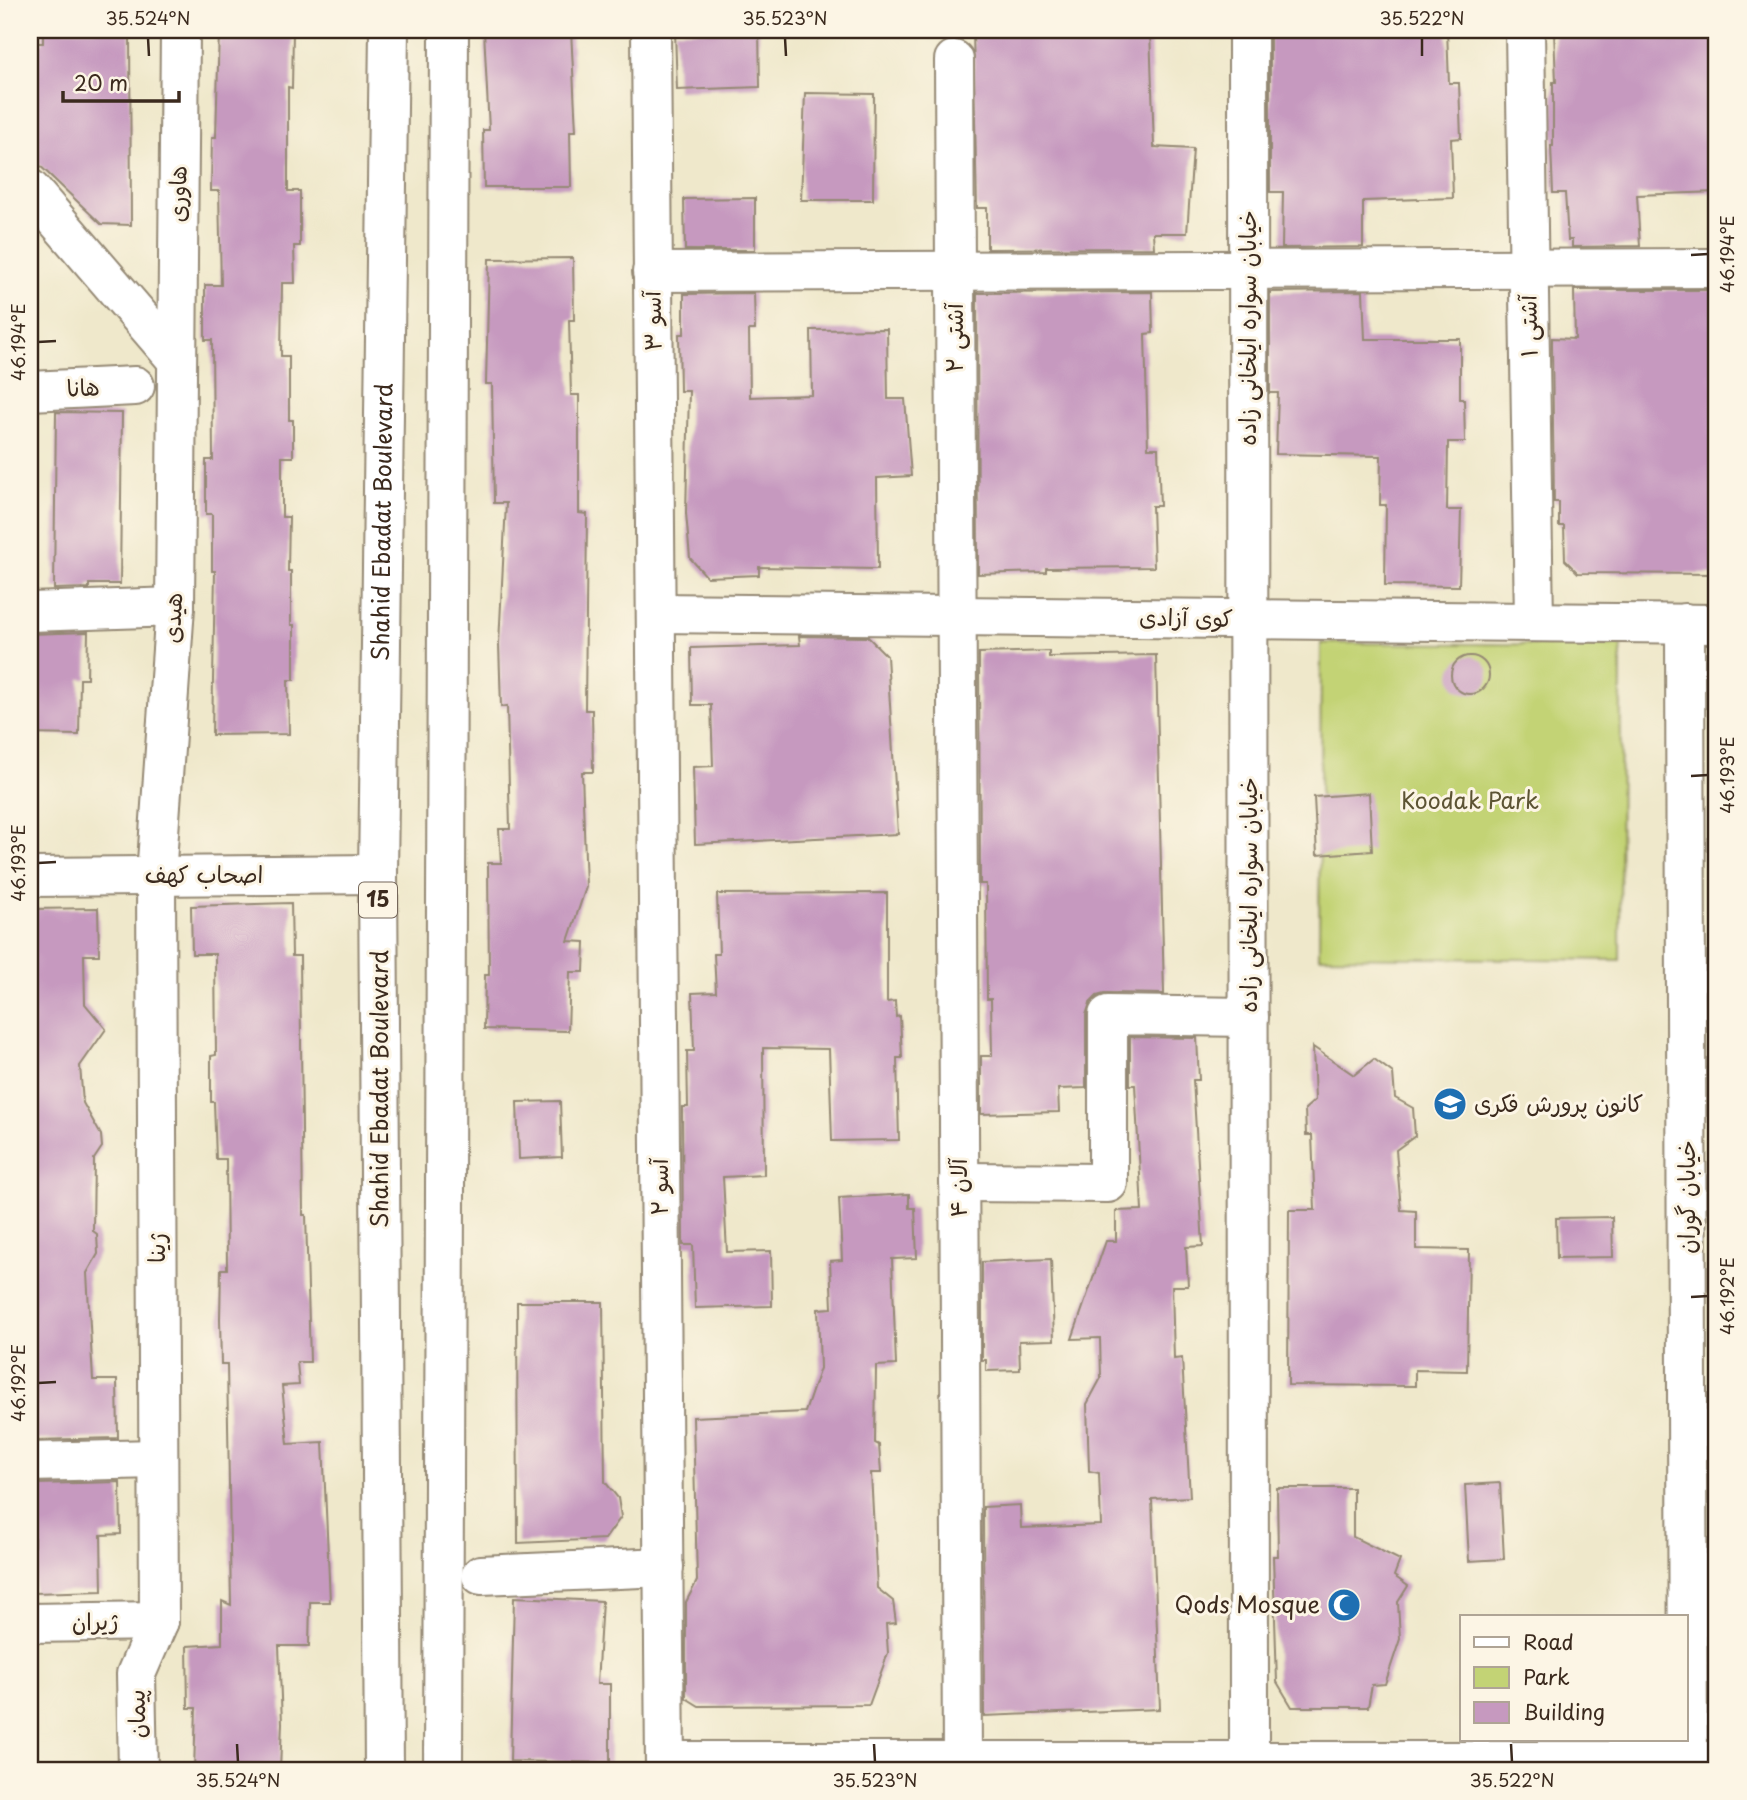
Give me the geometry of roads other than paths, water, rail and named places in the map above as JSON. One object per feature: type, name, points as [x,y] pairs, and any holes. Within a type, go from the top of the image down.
[{"type":"street","name":"هاوری","points":[[176,359],[180,30]]},
{"type":"street","name":"Shahid Ebadat Boulevard","points":[[384,1770],[378,874],[389,30]]},
{"type":"street","points":[[443,1770],[449,30]]},
{"type":"street","name":"آسو ۳","points":[[650,30],[656,612]]},
{"type":"street","name":"خیابان سواره ایلخانی زاده","points":[[1248,30],[1249,1761]]},
{"type":"street","name":"آشتی ۱","points":[[1525,30],[1534,622]]},
{"type":"street","name":"آشتی ۲","points":[[954,60],[956,615]]},
{"type":"street","points":[[30,190],[176,359]]},
{"type":"street","points":[[652,272],[1717,268]]},
{"type":"street","name":"هیدی","points":[[156,876],[175,607],[176,359]]},
{"type":"street","name":"هانا","points":[[30,391],[135,386]]},
{"type":"street","points":[[30,612],[175,607]]},
{"type":"street","name":"کوی آزادی","points":[[656,612],[1701,623]]},
{"type":"street","name":"آسو ۲","points":[[656,612],[665,1766]]},
{"type":"street","name":"آلان ۴","points":[[956,615],[962,1761]]},
{"type":"street","name":"خیابان گوران","points":[[1698,1764],[1701,623]]},
{"type":"street","name":"اصحاب کهف","points":[[30,877],[378,874]]},
{"type":"street","name":"ژینا","points":[[156,876],[159,1620]]},
{"type":"street","points":[[959,1182],[1108,1183],[1108,1015],[1249,1017]]},
{"type":"street","points":[[30,1462],[157,1459]]},
{"type":"street","points":[[481,1575],[664,1567]]},
{"type":"street","name":"ژیران","points":[[30,1623],[159,1620]]},
{"type":"street","name":"پیمان","points":[[138,1770],[136,1674],[159,1620]]},
{"type":"street","points":[[665,1766],[842,1766],[962,1761],[1102,1766],[1249,1761],[1360,1765],[1698,1764]]},
{"type":"place","name":"کانون پرورش فکری","points":[[1450,1104]]},
{"type":"place","name":"Qods Mosque","points":[[1344,1605]]},
{"type":"park label","name":"Koodak Park","points":[[1470,801]]}]
